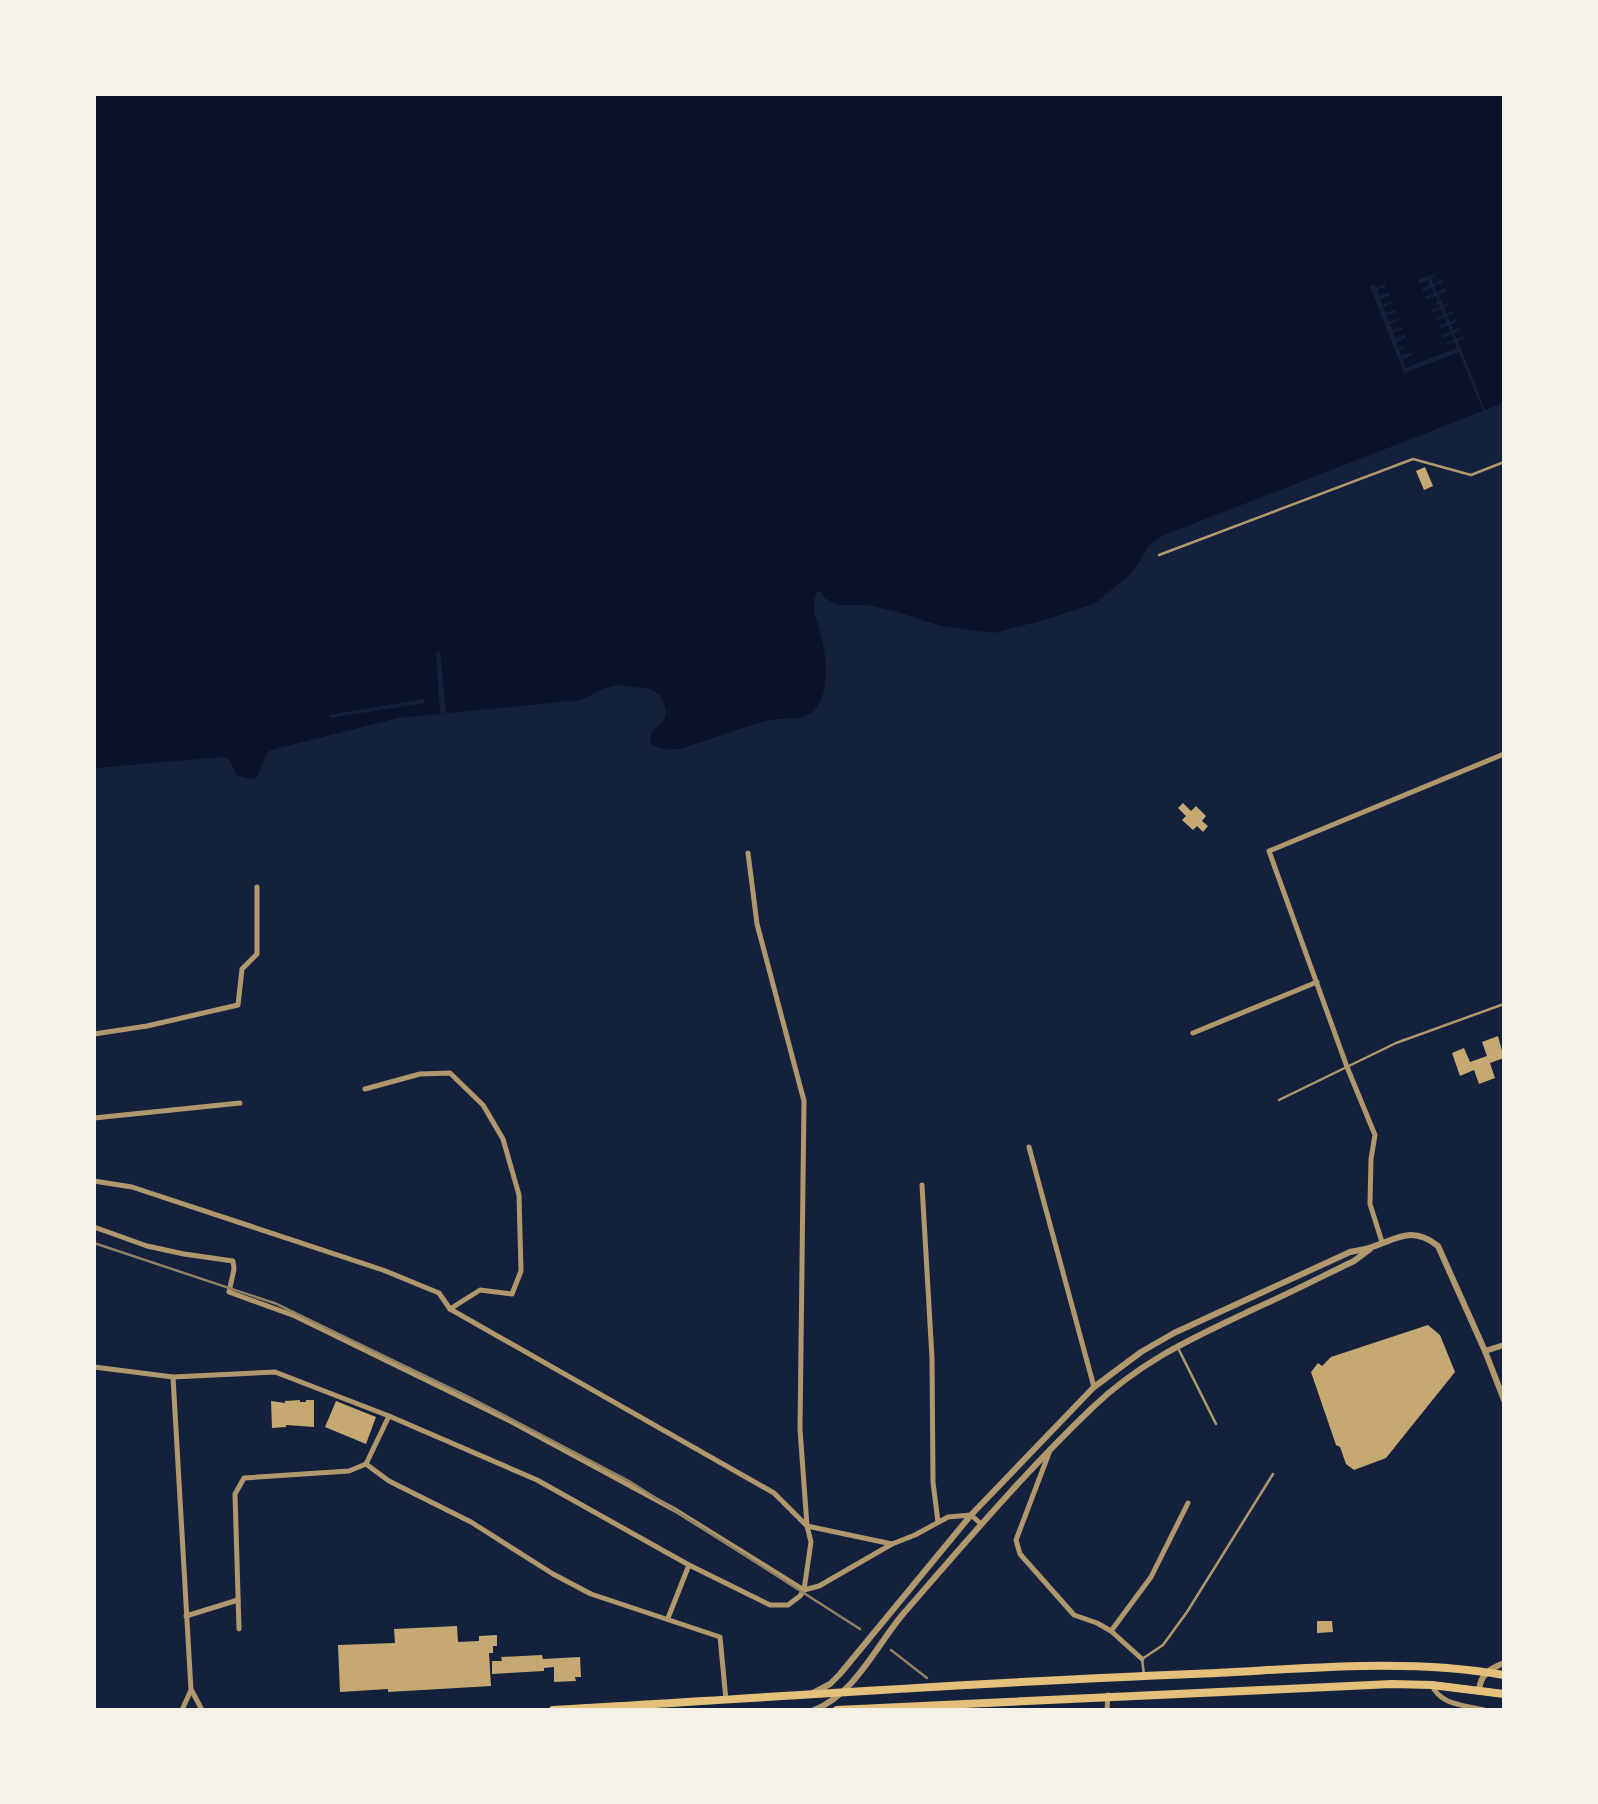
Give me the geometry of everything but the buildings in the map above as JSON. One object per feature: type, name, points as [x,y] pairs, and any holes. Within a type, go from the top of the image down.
[{"type":"main road","points":[[834,1704],[840,1694],[879,1690],[1392,1665],[1503,1675]]},
{"type":"main road","points":[[553,1710],[805,1696],[834,1704],[879,1707],[1392,1684],[1432,1685],[1503,1694]]},
{"type":"street","points":[[1382,1242],[1370,1204],[1371,1159],[1375,1135],[1347,1067],[1269,851],[1503,754]]},
{"type":"street","points":[[94,1367],[173,1377],[275,1372],[389,1416],[537,1480],[689,1565],[770,1605],[788,1605],[800,1596],[804,1590],[811,1542],[807,1526],[800,1429],[804,1101],[757,924],[748,853]]},
{"type":"street","points":[[94,1034],[147,1026],[238,1005],[242,969],[257,954],[257,887]]},
{"type":"street","points":[[1193,1033],[1317,982]]},
{"type":"street","points":[[365,1089],[420,1074],[450,1073],[483,1105],[503,1139],[519,1195],[520,1271],[512,1294],[481,1290],[450,1310]]},
{"type":"street","points":[[94,1118],[240,1103]]},
{"type":"street","points":[[1029,1147],[1060,1270],[1094,1387]]},
{"type":"street","points":[[94,1173],[95,1182],[132,1187],[383,1270],[439,1293],[450,1310],[774,1493],[807,1526],[892,1544]]},
{"type":"street","points":[[922,1185],[932,1358],[933,1482],[938,1522]]},
{"type":"street","points":[[94,1227],[147,1246],[233,1261],[229,1292],[295,1316],[512,1422],[675,1510],[804,1590],[819,1586],[892,1544],[948,1517],[971,1515],[981,1524]]},
{"type":"street","points":[[805,1696],[830,1684],[971,1515],[1094,1387],[1141,1352],[1174,1333],[1350,1252],[1410,1234],[1428,1238],[1438,1246],[1485,1351],[1503,1400]]},
{"type":"street","points":[[840,1694],[893,1626],[981,1524],[1093,1407],[1135,1371],[1177,1345],[1354,1261],[1371,1247]]},
{"type":"street","points":[[1485,1351],[1503,1345]]},
{"type":"street","points":[[173,1377],[191,1690],[202,1710]]},
{"type":"street","points":[[239,1629],[235,1494],[244,1479],[349,1471],[366,1464],[389,1416]]},
{"type":"street","points":[[1049,1452],[1016,1541],[1020,1554],[1074,1615],[1111,1631],[1142,1659]]},
{"type":"street","points":[[366,1464],[388,1481],[471,1522],[553,1574],[591,1594],[719,1637],[726,1700]]},
{"type":"street","points":[[1111,1631],[1151,1577],[1188,1503]]},
{"type":"street","points":[[668,1618],[689,1565]]},
{"type":"street","points":[[186,1616],[238,1600]]},
{"type":"street","points":[[1479,1690],[1480,1681],[1486,1672],[1503,1663]]},
{"type":"street","points":[[859,1672],[856,1684],[863,1692]]},
{"type":"street","points":[[814,1710],[834,1704],[830,1684]]},
{"type":"street","points":[[1432,1685],[1440,1698],[1484,1710]]},
{"type":"street","points":[[183,1710],[191,1690]]},
{"type":"street","points":[[1107,1710],[1108,1695]]},
{"type":"lane","points":[[1159,555],[1413,459],[1471,475],[1503,462]]},
{"type":"lane","points":[[1279,1100],[1396,1044],[1503,1004]]},
{"type":"lane","points":[[1177,1345],[1216,1424]]},
{"type":"lane","points":[[1144,1676],[1142,1659],[1163,1645],[1187,1612],[1273,1474]]},
{"type":"water","points":[[95,95],[1503,95],[1503,403],[1162,536],[1147,547],[1130,575],[1094,604],[1044,620],[993,633],[941,626],[867,605],[839,605],[817,592],[814,610],[824,648],[825,683],[819,704],[803,717],[771,720],[683,748],[659,748],[651,742],[650,737],[666,714],[660,695],[650,689],[618,685],[605,688],[581,700],[398,718],[271,750],[255,778],[249,779],[237,775],[229,760],[223,757],[95,768]]},
{"type":"pier","points":[[1438,273],[1431,278],[1433,284],[1442,280],[1443,282],[1434,286],[1436,292],[1446,288],[1446,291],[1438,295],[1440,300],[1447,298],[1441,302],[1443,305],[1451,302],[1444,307],[1446,314],[1454,311],[1447,316],[1450,322],[1457,319],[1458,321],[1451,324],[1453,330],[1461,328],[1454,333],[1456,339],[1465,338],[1458,341],[1485,410],[1483,411],[1459,352],[1404,373],[1370,286],[1374,285],[1376,288],[1386,284],[1377,290],[1379,296],[1389,292],[1390,295],[1380,299],[1382,305],[1392,301],[1393,303],[1383,307],[1386,313],[1396,310],[1386,316],[1389,322],[1399,318],[1390,324],[1392,330],[1403,329],[1393,333],[1395,339],[1405,335],[1406,338],[1396,342],[1398,348],[1408,346],[1399,350],[1401,356],[1412,352],[1413,355],[1402,359],[1406,368],[1457,348],[1454,342],[1447,345],[1446,343],[1454,340],[1452,334],[1443,338],[1442,335],[1450,332],[1448,325],[1439,326],[1447,323],[1445,317],[1435,318],[1443,315],[1441,309],[1432,312],[1440,307],[1439,304],[1434,305],[1438,301],[1436,296],[1425,297],[1434,293],[1432,288],[1422,289],[1430,285],[1428,280],[1419,283],[1418,280]]},
{"type":"pier","points":[[440,651],[446,713],[440,714],[436,652]]},
{"type":"pier","points":[[424,699],[424,703],[330,718],[329,715]]},
{"type":"railway","points":[[94,1243],[277,1304],[469,1397],[629,1481],[860,1629]]},
{"type":"railway","points":[[891,1650],[927,1678]]}]
